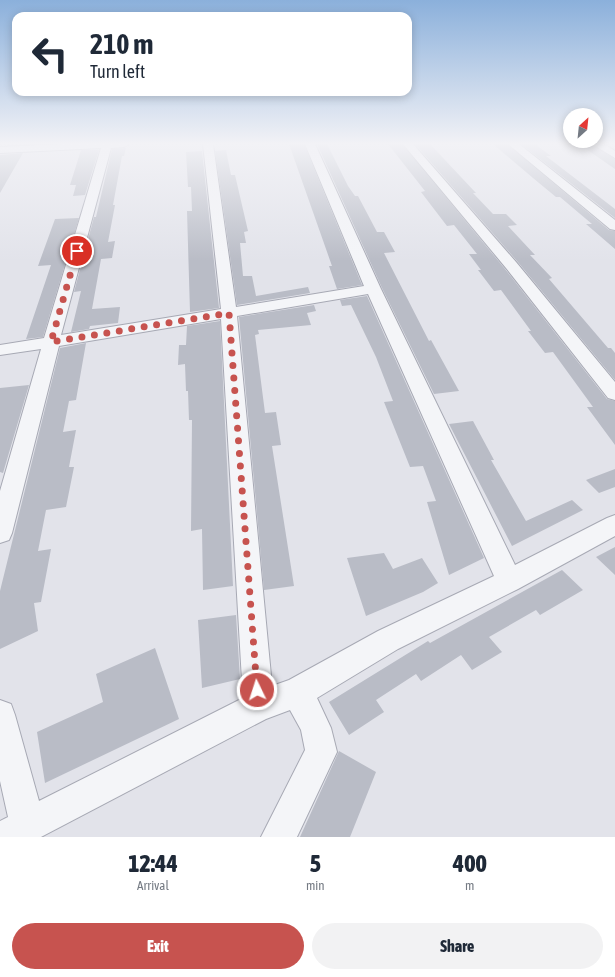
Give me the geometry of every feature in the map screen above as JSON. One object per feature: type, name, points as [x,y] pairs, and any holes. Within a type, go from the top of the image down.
[{"type":"street","points":[[0,533],[51,342],[96,183]]},
{"type":"street","points":[[213,183],[229,313],[258,706]]},
{"type":"street","points":[[327,183],[373,289],[509,581]]},
{"type":"street","points":[[441,183],[511,265],[615,394]]},
{"type":"street","points":[[562,183],[615,226]]},
{"type":"street","points":[[0,350],[373,289]]},
{"type":"street","points":[[0,715],[16,831],[258,706],[296,693],[388,640],[509,581],[615,525]]},
{"type":"street","points":[[279,837],[321,752],[320,739],[313,721],[296,693]]},
{"type":"building","points":[[0,183],[6,183],[0,193]]},
{"type":"building","points":[[71,183],[89,183],[85,195],[73,196],[76,185],[70,185]]},
{"type":"building","points":[[104,183],[117,183],[113,205],[115,205],[108,242],[115,241],[112,258],[101,259],[92,309],[120,307],[118,323],[90,326],[89,329],[71,332],[81,291],[74,292],[94,217],[96,217]]},
{"type":"building","points":[[188,183],[205,183],[219,308],[190,312],[187,211],[192,211],[191,187],[188,187]]},
{"type":"building","points":[[220,183],[237,183],[248,231],[244,232],[246,243],[240,243],[243,276],[252,276],[256,296],[308,287],[310,293],[237,305]]},
{"type":"building","points":[[303,183],[320,183],[362,285],[337,289],[329,266],[332,266]]},
{"type":"building","points":[[335,183],[347,183],[355,196],[358,196],[377,232],[384,232],[395,252],[384,253],[429,341],[431,340],[459,391],[434,394],[382,288]]},
{"type":"building","points":[[419,183],[434,183],[505,269],[607,399],[615,401],[615,445],[587,407],[593,407],[553,352],[545,353],[528,331],[531,331],[501,290],[494,291],[478,270],[481,270],[469,254],[477,254],[454,225],[447,226],[421,192],[425,191]]},
{"type":"building","points":[[449,183],[467,183],[476,193],[473,193],[493,214],[506,214],[517,225],[508,226],[535,255],[530,255],[552,278],[549,279],[608,348],[611,348],[615,353],[615,380],[517,261]]},
{"type":"building","points":[[539,183],[553,183],[609,230],[615,231],[615,249],[586,224],[592,224],[560,197],[556,197]]},
{"type":"building","points":[[571,183],[581,183],[615,209],[615,218]]},
{"type":"building","points":[[79,218],[43,337],[26,339],[51,265],[38,266],[55,219]]},
{"type":"building","points":[[367,296],[484,558],[449,575],[427,502],[436,501],[423,466],[410,467],[384,402],[393,401],[376,357],[351,305],[342,306],[340,300]]},
{"type":"building","points":[[314,305],[316,311],[307,313],[311,325],[258,330],[259,334],[255,335],[265,413],[276,412],[281,445],[272,446],[294,586],[264,590],[239,317]]},
{"type":"building","points":[[220,321],[233,586],[203,590],[202,529],[191,531],[192,420],[189,420],[185,364],[178,365],[179,345],[186,345],[187,326]]},
{"type":"building","points":[[86,343],[76,400],[69,401],[63,432],[76,430],[69,467],[74,467],[66,507],[46,510],[38,551],[51,549],[41,602],[34,603],[38,631],[0,649],[0,591],[60,348]]},
{"type":"building","points":[[29,385],[3,473],[0,472],[0,388]]},
{"type":"building","points":[[473,421],[494,460],[491,460],[526,521],[572,500],[583,510],[512,546],[449,424]]},
{"type":"building","points":[[615,469],[615,487],[599,493],[586,480]]},
{"type":"building","points":[[615,547],[615,575],[596,557]]},
{"type":"building","points":[[384,553],[393,569],[422,558],[438,583],[423,592],[366,616],[347,558]]},
{"type":"building","points":[[562,570],[583,590],[540,615],[536,610],[489,637],[502,652],[472,670],[461,655],[421,681],[416,674],[376,700],[384,712],[349,735],[329,702],[428,641],[430,643]]},
{"type":"building","points":[[236,615],[240,679],[202,688],[198,620]]},
{"type":"building","points":[[155,648],[179,719],[45,783],[37,732],[103,702],[96,674]]},
{"type":"building","points":[[339,751],[376,772],[350,837],[300,837]]},
{"type":"route","points":[[77,251],[51,342],[229,313],[257,690]]}]
